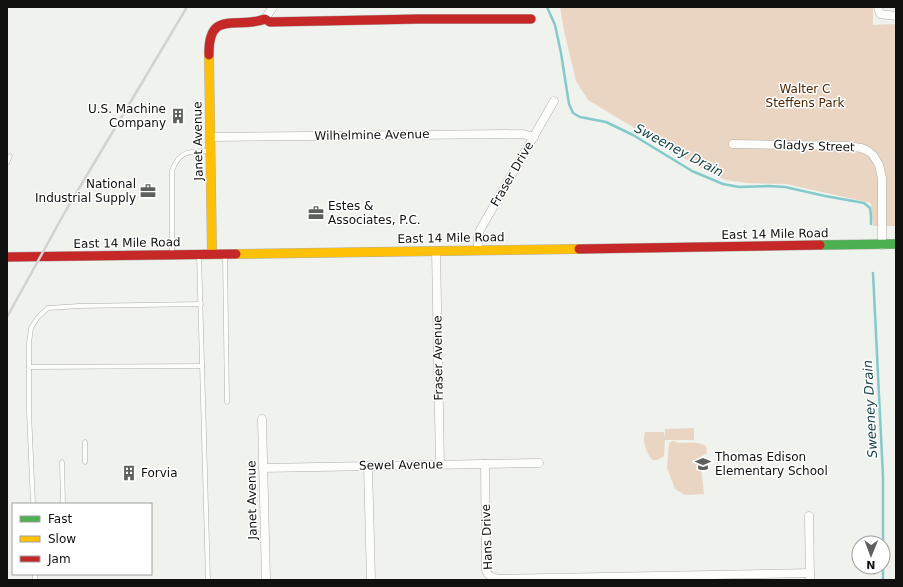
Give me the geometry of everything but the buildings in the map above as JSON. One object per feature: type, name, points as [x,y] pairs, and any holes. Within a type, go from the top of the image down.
[{"type":"main road","points":[[265,19],[270,22],[277,22],[531,19]]},
{"type":"main road","name":"Janet Avenue","points":[[212,254],[208,45],[212,31],[218,26],[229,22],[260,22],[265,19]]},
{"type":"main road","name":"East 14 Mile Road","points":[[7,257],[896,244]]},
{"type":"street","points":[[265,19],[273,7]]},
{"type":"street","points":[[879,10],[896,16]]},
{"type":"street","name":"Fraser Drive","points":[[478,250],[480,230],[554,101]]},
{"type":"street","name":"Wilhelmine Avenue","points":[[210,137],[523,134],[534,137]]},
{"type":"street","name":"Gladys Street","points":[[734,144],[847,146],[861,148],[868,151],[876,160],[881,172],[882,245]]},
{"type":"street","name":"Fraser Avenue","points":[[436,250],[440,465]]},
{"type":"street","name":"Janet Avenue","points":[[262,419],[266,580]]},
{"type":"street","name":"Sewel Avenue","points":[[263,468],[539,463]]},
{"type":"street","name":"Hans Drive","points":[[485,464],[486,570],[493,578],[810,576]]},
{"type":"street","points":[[368,466],[370,580]]},
{"type":"street","points":[[809,516],[810,576]]},
{"type":"lane","points":[[172,255],[172,171],[175,163],[188,151],[210,151]]},
{"type":"lane","points":[[7,163],[10,156]]},
{"type":"lane","points":[[199,254],[208,580]]},
{"type":"lane","points":[[225,254],[227,402]]},
{"type":"lane","points":[[33,503],[29,412],[29,342],[31,328],[38,317],[48,308],[201,304]]},
{"type":"lane","points":[[29,367],[202,366]]},
{"type":"lane","points":[[85,442],[86,462]]},
{"type":"lane","points":[[62,462],[63,503]]},
{"type":"green space","name":"Walter C Steffens Park","points":[[560,7],[873,7],[873,25],[896,24],[896,226],[873,226],[871,203],[786,184],[747,183],[725,180],[694,164],[588,100],[576,81]]},
{"type":"green space","points":[[694,428],[694,440],[665,440],[664,456],[657,460],[652,460],[645,447],[645,432],[664,432],[665,439],[665,429]]},
{"type":"green space","points":[[673,441],[680,443],[694,442],[706,446],[707,453],[700,457],[704,494],[685,495],[675,489],[667,468],[669,443]]},
{"type":"waterway","name":"Sweeney Drain","points":[[547,7],[555,25],[569,104],[573,113],[580,117],[606,122],[633,135],[692,171],[723,184],[739,187],[785,187],[864,203],[870,208],[871,224]]},
{"type":"waterway","name":"Sweeney Drain","points":[[873,273],[883,477],[883,535]]},
{"type":"waterway","name":"Sweeney Drain","points":[[883,575],[883,580]]},
{"type":"railway","points":[[7,317],[65,212],[187,7]]},
{"type":"traffic: fast","points":[[820,245],[896,244]]},
{"type":"traffic: slow","points":[[209,55],[212,254]]},
{"type":"traffic: slow","points":[[236,254],[579,249]]},
{"type":"traffic: jam","points":[[209,55],[210,40],[213,31],[219,26],[226,24],[255,22],[265,19],[270,22],[420,19],[531,19]]},
{"type":"traffic: jam","points":[[579,249],[820,245]]},
{"type":"traffic: jam","points":[[7,257],[236,254]]},
{"type":"place","name":"U.S. Machine Company","points":[[178,116]]},
{"type":"place","name":"National Industrial Supply","points":[[148,191]]},
{"type":"place","name":"Estes & Associates, P.C.","points":[[316,213]]},
{"type":"place","name":"Thomas Edison Elementary School","points":[[703,464]]},
{"type":"place","name":"Forvia","points":[[129,473]]}]
